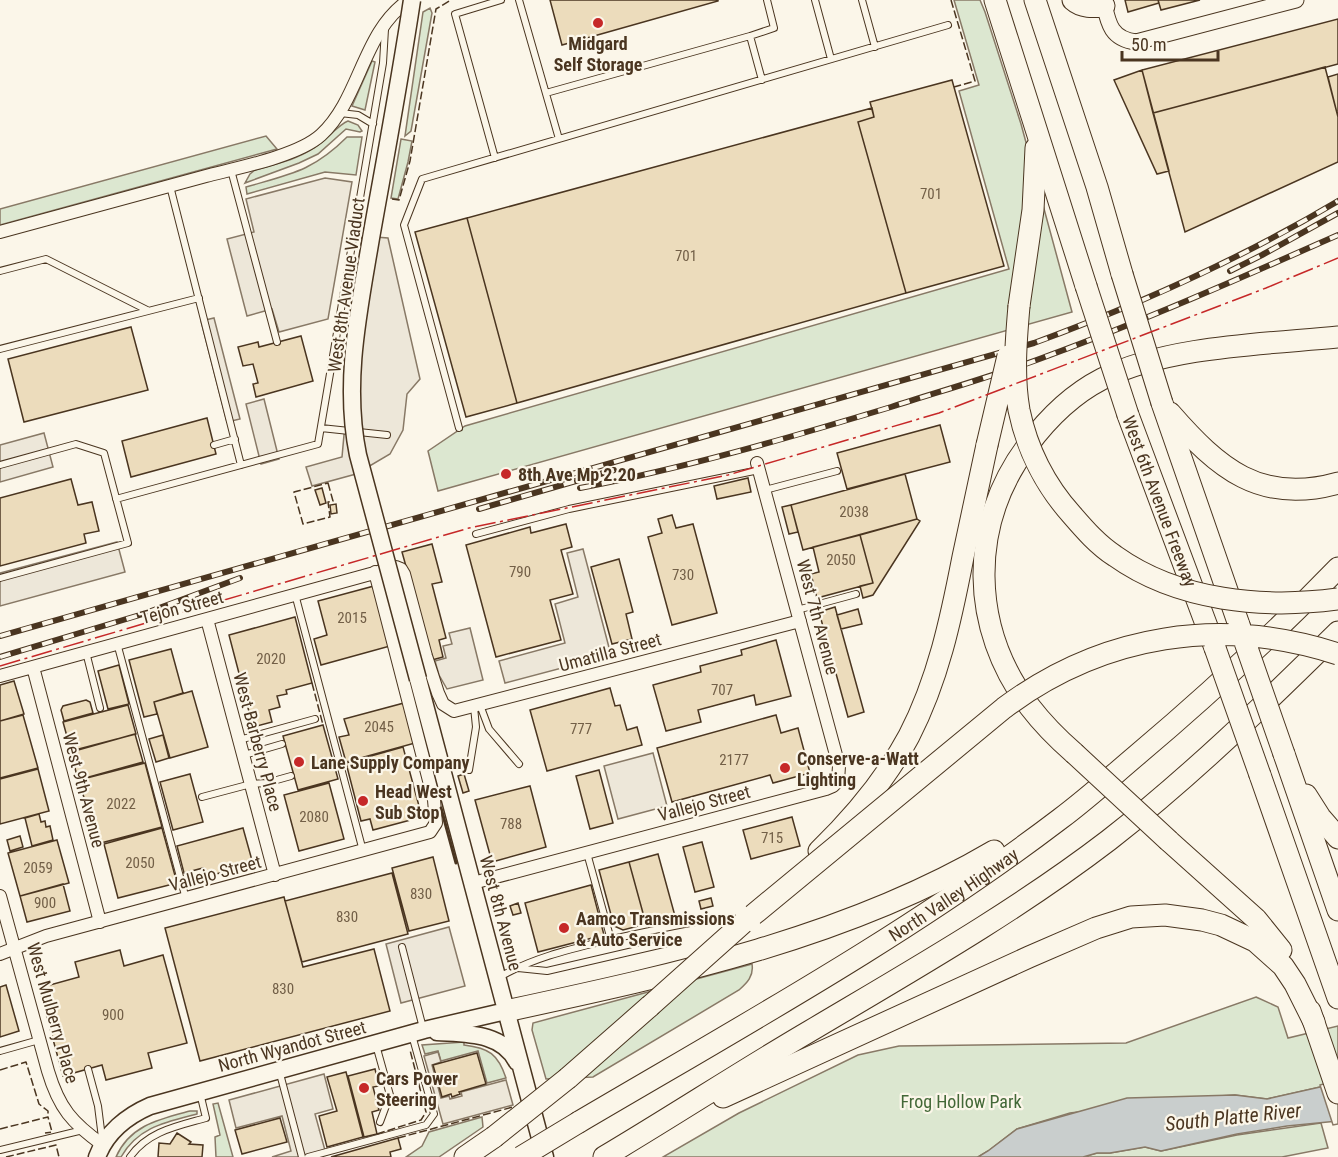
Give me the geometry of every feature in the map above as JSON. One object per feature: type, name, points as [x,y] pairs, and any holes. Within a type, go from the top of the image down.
[{"type":"highway","name":"West 6th Avenue Freeway","points":[[993,0],[1128,416],[1215,648],[1338,998]]},
{"type":"highway","points":[[1073,0],[1077,4],[1089,7],[1103,3]]},
{"type":"highway","name":"West 6th Avenue Freeway","points":[[1036,2],[1090,166],[1162,403],[1338,910]]},
{"type":"highway","points":[[753,915],[828,842],[862,805],[895,760],[922,707],[936,673],[946,639],[1018,306],[1035,194],[1036,132]]},
{"type":"highway","points":[[1018,306],[1016,374],[1024,429],[1035,458],[1050,485],[1065,508],[1092,537],[1113,555],[1136,569],[1162,581],[1193,591],[1260,603],[1290,604],[1338,599]]},
{"type":"highway","points":[[1338,337],[1197,352],[1132,366],[1075,395],[1048,419],[1022,453],[1004,485],[989,527],[983,568],[985,598],[996,642],[1015,685],[1037,716],[1074,753],[1256,920],[1275,942],[1294,974],[1314,1022],[1338,1093]]},
{"type":"highway","points":[[1162,403],[1209,455],[1248,479],[1269,486],[1291,489],[1314,488],[1338,483]]},
{"type":"highway","name":"North Valley Highway","points":[[521,1157],[903,928],[1035,838],[1093,793],[1237,668],[1338,568]]},
{"type":"highway","points":[[604,1157],[909,973],[1074,865],[1131,822],[1184,777],[1338,632]]},
{"type":"highway","points":[[465,1157],[494,1137],[567,1078],[753,915],[1004,708],[1032,688],[1072,666],[1102,654],[1136,645],[1204,634],[1273,638],[1338,652]]},
{"type":"highway","points":[[1303,666],[1338,652]]},
{"type":"highway","points":[[1284,754],[1308,799],[1338,838]]},
{"type":"highway","points":[[507,1011],[639,982],[829,927],[893,902],[974,863],[1093,793]]},
{"type":"highway","points":[[644,1134],[996,972],[1096,928],[1131,917],[1165,915],[1202,920],[1221,925],[1255,941],[1283,966],[1314,1022]]},
{"type":"main road","name":"West 8th Avenue Viaduct","points":[[410,0],[357,324],[351,391],[353,426],[358,455],[418,679]]},
{"type":"main road","name":"West 8th Avenue","points":[[418,679],[545,1157]]},
{"type":"main road","name":"North Wyandot Street","points":[[100,1151],[120,1125],[143,1109],[199,1091],[376,1043],[507,1011]]},
{"type":"main road","points":[[418,1032],[469,1034],[492,1039],[508,1049],[523,1073]]},
{"type":"street","points":[[385,23],[392,0]]},
{"type":"street","points":[[0,232],[231,169],[307,145],[320,136],[339,113],[364,60],[385,23],[398,8],[410,0]]},
{"type":"street","points":[[1103,3],[1112,28],[1121,38],[1136,42],[1296,0]]},
{"type":"street","name":"West 7th Avenue","points":[[758,466],[839,766],[838,781]]},
{"type":"street","name":"Tejon Street","points":[[0,676],[396,567],[404,574],[438,693]]},
{"type":"street","name":"Vallejo Street","points":[[0,954],[46,936],[430,832],[436,822],[434,800],[375,572]]},
{"type":"street","name":"Umatilla Street","points":[[438,693],[449,710],[458,711],[799,615]]},
{"type":"street","name":"West Barberry Place","points":[[207,619],[275,875]]},
{"type":"street","name":"West 9th Avenue","points":[[33,667],[100,922]]},
{"type":"street","name":"Vallejo Street","points":[[473,884],[826,789],[838,781]]},
{"type":"street","name":"West Mulberry Place","points":[[0,896],[51,1083],[60,1104],[70,1118],[100,1151]]},
{"type":"lane","points":[[495,158],[455,14],[501,0]]},
{"type":"lane","points":[[519,0],[559,139]]},
{"type":"lane","points":[[546,93],[774,28],[767,0]]},
{"type":"lane","points":[[815,0],[831,59]]},
{"type":"lane","points":[[862,0],[875,46]]},
{"type":"lane","points":[[116,499],[318,444],[383,63],[385,23]]},
{"type":"lane","points":[[459,428],[404,225],[422,179],[948,25]]},
{"type":"lane","points":[[750,36],[762,80]]},
{"type":"lane","points":[[339,113],[358,115],[373,124]]},
{"type":"lane","points":[[231,169],[277,342]]},
{"type":"lane","points":[[170,186],[241,465]]},
{"type":"lane","points":[[0,271],[46,259],[148,311]]},
{"type":"lane","points":[[0,349],[199,298]]},
{"type":"lane","points":[[321,428],[387,435]]},
{"type":"lane","points":[[214,445],[235,439]]},
{"type":"lane","points":[[0,465],[76,444],[104,453],[128,543],[0,578]]},
{"type":"lane","points":[[476,534],[569,509],[758,466]]},
{"type":"lane","points":[[765,490],[837,471]]},
{"type":"lane","points":[[295,594],[363,851]]},
{"type":"lane","points":[[799,615],[856,594]]},
{"type":"lane","points":[[117,643],[186,899]]},
{"type":"lane","points":[[86,652],[100,708]]},
{"type":"lane","points":[[477,706],[489,729],[519,764]]},
{"type":"lane","points":[[469,770],[477,706]]},
{"type":"lane","points":[[239,740],[315,719]]},
{"type":"lane","points":[[243,755],[282,744]]},
{"type":"lane","points":[[202,797],[291,776]]},
{"type":"lane","points":[[587,853],[611,939]]},
{"type":"lane","points":[[498,979],[518,968],[568,949],[713,919]]},
{"type":"lane","points":[[518,968],[547,971],[672,942]]},
{"type":"lane","points":[[308,1157],[426,1125],[434,1114],[402,947]]},
{"type":"lane","points":[[0,1051],[39,1040]]},
{"type":"lane","points":[[376,1043],[390,1095],[380,1122]]},
{"type":"lane","points":[[88,1069],[98,1106],[100,1151]]},
{"type":"lane","points":[[279,1070],[302,1157]]},
{"type":"lane","points":[[130,1157],[138,1147],[155,1134],[206,1118],[199,1091]]},
{"type":"lane","points":[[0,1150],[83,1130]]},
{"type":"green space","points":[[954,0],[980,0],[985,12],[1021,124],[1072,312],[438,491],[428,451],[465,426],[1009,269],[959,91],[979,85]]},
{"type":"green space","points":[[430,8],[432,13],[411,131],[405,136],[423,12]]},
{"type":"green space","points":[[372,61],[375,62],[365,110],[352,106]]},
{"type":"green space","points":[[348,121],[358,125],[362,131],[346,129],[318,154],[245,183],[255,170],[300,156]]},
{"type":"green space","points":[[266,136],[277,149],[0,225],[0,209]]},
{"type":"green space","points":[[347,137],[362,137],[356,175],[325,172],[247,194],[246,187],[301,170],[323,157]]},
{"type":"green space","points":[[401,139],[412,141],[398,199],[391,198]]},
{"type":"green space","points":[[752,964],[751,976],[739,990],[593,1077],[546,1079],[532,1030],[533,1023]]},
{"type":"green space","name":"Frog Hollow Park","points":[[1256,997],[1278,1007],[1288,1038],[1338,1026],[1338,1083],[1267,1099],[1235,1095],[1203,1097],[1070,1113],[1017,1129],[978,1157],[663,1157],[739,1113],[858,1055],[899,1046],[1126,1043]]},
{"type":"green space","points":[[464,1042],[464,1045],[486,1050],[496,1058],[506,1078],[487,1083],[478,1051],[441,1061],[438,1051],[425,1054],[422,1045]]},
{"type":"green space","points":[[218,1103],[233,1157],[216,1157],[215,1137],[220,1135],[213,1104]]},
{"type":"green space","points":[[197,1111],[197,1114],[144,1132],[121,1157],[116,1157],[129,1137],[138,1130],[157,1121]]},
{"type":"green space","points":[[482,1117],[483,1127],[439,1157],[406,1157],[422,1146],[429,1132]]},
{"type":"green space","points":[[1321,1123],[1328,1148],[1282,1157],[1083,1157],[1145,1147],[1161,1151],[1237,1135]]},
{"type":"shaded area","points":[[325,178],[352,182],[328,319],[279,332],[272,309],[247,316],[227,239],[254,232],[246,199]]},
{"type":"shaded area","points":[[362,236],[388,238],[420,379],[407,394],[403,430],[390,454],[356,474],[312,486],[306,467],[342,457]]},
{"type":"shaded area","points":[[214,318],[240,419],[227,422],[201,321]]},
{"type":"shaded area","points":[[264,399],[279,459],[261,464],[246,404]]},
{"type":"shaded area","points":[[44,433],[53,467],[0,482],[0,445]]},
{"type":"shaded area","points":[[117,542],[125,572],[0,606],[0,573]]},
{"type":"shaded area","points":[[583,549],[611,655],[505,683],[499,661],[565,643],[555,604],[578,597],[567,553]]},
{"type":"shaded area","points":[[470,628],[483,680],[447,689],[439,675],[435,661],[446,658],[443,646],[452,644],[449,633]]},
{"type":"shaded area","points":[[653,753],[667,806],[618,819],[604,766]]},
{"type":"shaded area","points":[[449,927],[465,986],[401,1003],[386,944]]},
{"type":"shaded area","points":[[438,1052],[441,1062],[432,1065],[441,1098],[449,1096],[450,1099],[462,1096],[461,1092],[506,1080],[513,1105],[443,1124],[424,1056]]},
{"type":"shaded area","points":[[324,1074],[333,1109],[315,1114],[326,1154],[314,1157],[272,1157],[291,1151],[282,1116],[236,1128],[229,1100]]},
{"type":"water","name":"South Platte River","points":[[1338,1083],[1338,1121],[1237,1134],[1161,1151],[1145,1147],[1083,1157],[978,1157],[1017,1129],[1127,1098],[1235,1095],[1267,1099]]},
{"type":"pier","points":[[1338,1080],[1338,1124],[1333,1125],[1320,1085]]},
{"type":"building","name":"Midgard Self Storage","points":[[550,0],[718,0],[718,1],[562,45]]},
{"type":"building","points":[[1125,0],[1158,0],[1159,3],[1128,12]]},
{"type":"building","points":[[1158,0],[1200,0],[1161,10]]},
{"type":"building","points":[[1338,19],[1338,64],[1153,113],[1142,70]]},
{"type":"building","points":[[1325,67],[1338,117],[1338,162],[1185,232],[1153,113]]},
{"type":"building","points":[[1142,70],[1169,171],[1157,174],[1114,80]]},
{"type":"building","points":[[1338,74],[1338,117],[1328,77]]},
{"type":"building","points":[[952,80],[1004,266],[906,293],[858,122],[874,117],[870,102]]},
{"type":"building","points":[[872,108],[874,117],[858,122],[906,293],[517,403],[467,218]]},
{"type":"building","points":[[467,218],[517,403],[466,417],[415,232]]},
{"type":"building","points":[[131,327],[148,390],[24,422],[8,359]]},
{"type":"building","points":[[301,336],[313,381],[256,397],[253,384],[258,383],[253,364],[243,366],[238,347],[258,342],[259,347]]},
{"type":"building","points":[[207,418],[216,454],[131,477],[122,441]]},
{"type":"building","points":[[940,425],[950,462],[847,489],[837,453]]},
{"type":"building","points":[[905,474],[917,519],[803,550],[791,505]]},
{"type":"building","points":[[748,478],[751,492],[717,499],[714,486]]},
{"type":"building","points":[[71,479],[78,505],[92,502],[99,531],[84,534],[86,543],[0,566],[0,498]]},
{"type":"building","points":[[322,488],[326,503],[320,505],[315,490]]},
{"type":"building","points":[[336,504],[337,513],[331,514],[330,505]]},
{"type":"building","points":[[791,505],[798,532],[789,534],[782,507]]},
{"type":"building","points":[[672,515],[676,528],[693,524],[717,613],[672,625],[648,537],[662,533],[658,519]]},
{"type":"building","points":[[917,519],[920,521],[873,595],[863,598],[860,586],[873,583],[860,535]]},
{"type":"building","points":[[566,524],[572,547],[561,550],[573,594],[550,600],[561,640],[496,657],[466,545],[530,527],[531,533]]},
{"type":"building","points":[[860,535],[873,583],[817,598],[811,574],[819,572],[813,547]]},
{"type":"building","points":[[432,544],[442,582],[432,584],[446,638],[439,640],[443,657],[432,660],[402,552]]},
{"type":"building","points":[[619,559],[633,612],[626,614],[632,639],[612,644],[591,567]]},
{"type":"building","points":[[374,586],[390,646],[321,665],[314,639],[327,635],[318,601]]},
{"type":"building","points":[[835,607],[864,712],[848,717],[819,612]]},
{"type":"building","points":[[858,609],[862,624],[841,629],[837,615]]},
{"type":"building","points":[[295,617],[312,683],[286,690],[287,694],[277,696],[280,707],[269,710],[272,722],[253,727],[229,635]]},
{"type":"building","points":[[776,640],[791,696],[756,705],[754,695],[698,710],[701,722],[666,731],[653,685],[701,672],[700,666],[742,655],[741,650]]},
{"type":"building","points":[[171,649],[183,693],[154,702],[157,714],[144,717],[129,660]]},
{"type":"building","points":[[119,665],[129,704],[108,709],[98,671]]},
{"type":"building","points":[[14,681],[24,714],[0,721],[0,685]]},
{"type":"building","points":[[610,688],[615,706],[620,705],[627,730],[637,727],[642,745],[547,771],[530,710]]},
{"type":"building","points":[[192,691],[208,747],[170,758],[154,702]]},
{"type":"building","points":[[86,700],[90,702],[93,713],[64,721],[61,710],[63,706]]},
{"type":"building","points":[[404,703],[415,743],[346,762],[339,737],[349,735],[344,719]]},
{"type":"building","points":[[128,705],[136,734],[71,751],[63,722]]},
{"type":"building","points":[[23,715],[38,768],[0,778],[0,721]]},
{"type":"building","points":[[776,715],[781,733],[798,728],[810,773],[773,783],[770,775],[672,802],[657,748]]},
{"type":"building","points":[[323,725],[338,779],[298,790],[283,736]]},
{"type":"building","points":[[135,734],[143,762],[78,780],[71,752]]},
{"type":"building","points":[[163,735],[169,758],[156,762],[149,739]]},
{"type":"building","points":[[403,747],[422,817],[373,830],[370,819],[361,821],[346,763]]},
{"type":"building","points":[[145,763],[162,827],[97,844],[79,780]]},
{"type":"building","points":[[38,769],[49,811],[0,824],[0,779]]},
{"type":"building","points":[[599,770],[613,823],[590,829],[576,776]]},
{"type":"building","points":[[190,774],[203,822],[173,830],[160,782]]},
{"type":"building","points":[[464,774],[469,791],[463,793],[458,776]]},
{"type":"building","points":[[329,783],[344,839],[299,851],[284,795]]},
{"type":"building","points":[[530,786],[546,847],[492,862],[475,800]]},
{"type":"building","points":[[39,814],[41,822],[45,821],[46,827],[50,826],[53,840],[32,846],[25,818]]},
{"type":"building","points":[[792,817],[800,846],[751,859],[743,830]]},
{"type":"building","points":[[162,828],[177,883],[118,898],[104,844]]},
{"type":"building","points":[[243,828],[253,864],[205,877],[203,868],[184,873],[177,846]]},
{"type":"building","points":[[20,836],[23,847],[10,851],[7,840]]},
{"type":"building","points":[[57,840],[69,883],[20,896],[8,853]]},
{"type":"building","points":[[702,842],[714,887],[695,892],[683,847]]},
{"type":"building","points":[[658,854],[675,916],[646,924],[629,862]]},
{"type":"building","points":[[433,857],[449,921],[409,931],[392,868]]},
{"type":"building","points":[[629,862],[646,924],[623,930],[614,926],[599,870]]},
{"type":"building","points":[[392,873],[408,934],[302,962],[285,901]]},
{"type":"building","points":[[63,884],[70,911],[27,922],[20,896]]},
{"type":"building","points":[[591,885],[604,935],[538,952],[525,903]]},
{"type":"building","points":[[284,897],[303,967],[374,949],[390,1011],[200,1061],[165,928]]},
{"type":"building","points":[[711,898],[713,906],[701,909],[699,901]]},
{"type":"building","points":[[518,903],[521,913],[513,915],[510,906]]},
{"type":"building","points":[[120,950],[124,966],[163,955],[187,1043],[148,1053],[152,1068],[106,1080],[102,1065],[63,1076],[39,988],[79,977],[75,962]]},
{"type":"building","points":[[6,985],[19,1031],[0,1037],[0,987]]},
{"type":"building","points":[[477,1053],[486,1084],[459,1092],[460,1094],[452,1097],[451,1094],[442,1097],[433,1065]]},
{"type":"building","points":[[375,1069],[379,1086],[373,1087],[379,1110],[372,1112],[377,1134],[364,1137],[348,1076]]},
{"type":"building","points":[[346,1072],[363,1137],[327,1147],[319,1116],[337,1111],[327,1077]]},
{"type":"building","points":[[280,1118],[287,1142],[242,1154],[235,1130]]},
{"type":"building","points":[[177,1133],[191,1142],[189,1144],[203,1145],[202,1157],[158,1157],[159,1143],[170,1144]]},
{"type":"building","points":[[398,1138],[401,1149],[390,1152],[391,1157],[331,1157]]},
{"type":"railway","points":[[0,636],[1034,343],[1113,313],[1189,279],[1264,242],[1338,201]]},
{"type":"railway","points":[[1230,271],[1338,213]]},
{"type":"railway","points":[[580,488],[698,462],[775,441],[1011,369],[1159,312],[1338,235]]},
{"type":"railway","points":[[479,509],[614,470]]},
{"type":"railway","points":[[0,657],[143,614],[240,578]]},
{"type":"fence","points":[[392,199],[399,200],[410,161],[436,9],[451,0]]},
{"type":"fence","points":[[951,0],[975,81],[954,87]]},
{"type":"fence","points":[[328,483],[333,501],[328,502],[330,517],[303,524],[294,492],[328,483]]},
{"type":"fence","points":[[312,683],[323,725]]},
{"type":"fence","points":[[377,1134],[421,1120],[426,1112],[410,1050]]},
{"type":"fence","points":[[0,1070],[26,1062],[39,1104],[48,1111],[48,1117]]},
{"type":"fence","points":[[398,1138],[513,1107]]},
{"type":"fence","points":[[0,1129],[48,1117],[52,1132],[45,1133]]},
{"type":"fence","points":[[6,1157],[56,1145],[59,1157]]},
{"type":"wall","points":[[441,808],[456,863]]},
{"type":"power","points":[[0,666],[469,528],[728,475],[939,413],[1266,288],[1338,258]]},
{"type":"place","name":"Midgard Self Storage","points":[[598,23]]},
{"type":"place","name":"8th Ave Mp 2.20","points":[[506,474]]},
{"type":"place","name":"Lane Supply Company","points":[[299,762]]},
{"type":"place","name":"Conserve-a-Watt Lighting","points":[[785,768]]},
{"type":"place","name":"Head West Sub Stop","points":[[363,801]]},
{"type":"place","name":"Aamco Transmissions & Auto Service","points":[[564,928]]},
{"type":"place","name":"Cars Power Steering","points":[[364,1088]]}]
